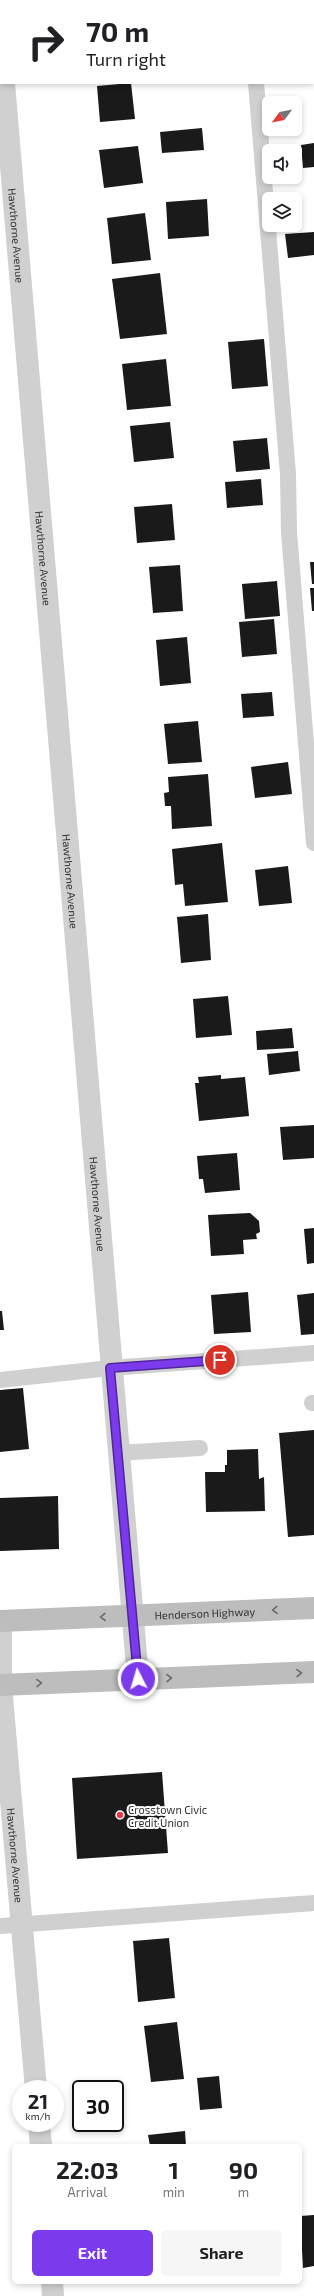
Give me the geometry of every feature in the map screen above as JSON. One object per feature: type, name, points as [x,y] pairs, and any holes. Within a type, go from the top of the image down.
[{"type":"main road","name":"Henderson Highway","points":[[0,1621],[314,1608]]},
{"type":"main road","points":[[1,1685],[314,1672]]},
{"type":"street","name":"Hawthorne Avenue","points":[[4,84],[110,1368],[138,1679]]},
{"type":"street","name":"Hawthorne Avenue","points":[[0,1621],[1,1685],[23,1924],[35,2080]]},
{"type":"street","points":[[40,2132],[41,2144]]},
{"type":"street","points":[[52,2284],[53,2296]]},
{"type":"lane","points":[[256,84],[287,466],[289,532],[314,843]]},
{"type":"lane","points":[[0,1380],[110,1368],[314,1353]]},
{"type":"lane","points":[[118,1453],[200,1448]]},
{"type":"lane","points":[[0,1926],[314,1903]]},
{"type":"building","points":[[131,84],[135,119],[100,122],[97,86]]},
{"type":"building","points":[[202,128],[204,150],[162,153],[160,132]]},
{"type":"building","points":[[314,143],[314,167],[303,168],[302,145]]},
{"type":"building","points":[[138,146],[143,183],[104,188],[99,150]]},
{"type":"building","points":[[207,199],[209,236],[168,239],[166,202]]},
{"type":"building","points":[[145,213],[151,260],[112,264],[107,218]]},
{"type":"building","points":[[314,232],[314,255],[288,258],[285,234]]},
{"type":"building","points":[[160,273],[167,334],[120,339],[112,279]]},
{"type":"building","points":[[264,339],[268,386],[232,389],[228,342]]},
{"type":"building","points":[[166,359],[171,406],[127,410],[122,364]]},
{"type":"building","points":[[170,422],[174,458],[134,462],[130,426]]},
{"type":"building","points":[[267,438],[270,469],[236,472],[233,441]]},
{"type":"building","points":[[261,479],[263,505],[227,508],[225,482]]},
{"type":"building","points":[[172,504],[175,540],[137,543],[134,507]]},
{"type":"building","points":[[310,562],[314,562],[314,584],[312,584]]},
{"type":"building","points":[[180,565],[183,611],[153,613],[149,567]]},
{"type":"building","points":[[277,581],[280,616],[245,619],[242,584]]},
{"type":"building","points":[[310,588],[314,588],[314,611],[312,611]]},
{"type":"building","points":[[274,619],[277,654],[242,657],[239,622]]},
{"type":"building","points":[[187,637],[191,683],[160,686],[156,640]]},
{"type":"building","points":[[272,692],[274,716],[243,718],[241,694]]},
{"type":"building","points":[[198,721],[202,762],[168,764],[164,724]]},
{"type":"building","points":[[288,762],[292,794],[255,798],[251,767]]},
{"type":"building","points":[[208,774],[212,826],[172,829],[171,806],[165,806],[164,793],[169,792],[168,777]]},
{"type":"building","points":[[222,843],[228,902],[185,906],[183,884],[175,885],[172,849]]},
{"type":"building","points":[[288,866],[292,903],[259,906],[255,870]]},
{"type":"building","points":[[208,914],[211,960],[181,963],[177,917]]},
{"type":"building","points":[[228,996],[232,1035],[196,1038],[193,999]]},
{"type":"building","points":[[292,1028],[294,1048],[257,1050],[256,1031]]},
{"type":"building","points":[[298,1051],[300,1071],[269,1075],[267,1054]]},
{"type":"building","points":[[221,1075],[221,1079],[245,1077],[249,1116],[199,1121],[195,1083],[199,1083],[198,1077]]},
{"type":"building","points":[[314,1125],[314,1158],[283,1160],[280,1127]]},
{"type":"building","points":[[237,1153],[240,1190],[205,1193],[203,1179],[199,1179],[197,1156]]},
{"type":"building","points":[[250,1213],[259,1221],[260,1232],[256,1234],[257,1239],[243,1240],[244,1254],[211,1256],[208,1215]]},
{"type":"building","points":[[314,1228],[314,1263],[307,1264],[304,1229]]},
{"type":"building","points":[[248,1292],[251,1332],[214,1334],[211,1295]]},
{"type":"building","points":[[314,1293],[314,1334],[301,1335],[297,1295]]},
{"type":"building","points":[[0,1311],[2,1311],[4,1330],[0,1330]]},
{"type":"building","points":[[23,1388],[29,1449],[0,1452],[0,1390]]},
{"type":"building","points":[[314,1430],[314,1535],[288,1537],[279,1433]]},
{"type":"building","points":[[258,1449],[259,1479],[264,1477],[265,1511],[206,1512],[205,1472],[225,1472],[225,1465],[227,1465],[227,1450]]},
{"type":"building","points":[[58,1496],[59,1549],[0,1551],[0,1498]]},
{"type":"building","name":"Crosstown Civic Credit Union","points":[[162,1772],[168,1853],[77,1859],[72,1778]]},
{"type":"building","points":[[169,1938],[175,1998],[138,2002],[133,1941]]},
{"type":"building","points":[[177,2022],[184,2079],[151,2082],[144,2026]]},
{"type":"building","points":[[219,2076],[222,2108],[200,2110],[197,2078]]},
{"type":"building","points":[[185,2131],[186,2144],[150,2144],[148,2135]]},
{"type":"building","points":[[314,2215],[314,2266],[303,2268],[302,2251],[302,2216]]},
{"type":"place","name":"Crosstown Civic Credit Union","points":[[120,1815]]},
{"type":"route","points":[[138,1679],[110,1368],[220,1360]]}]
